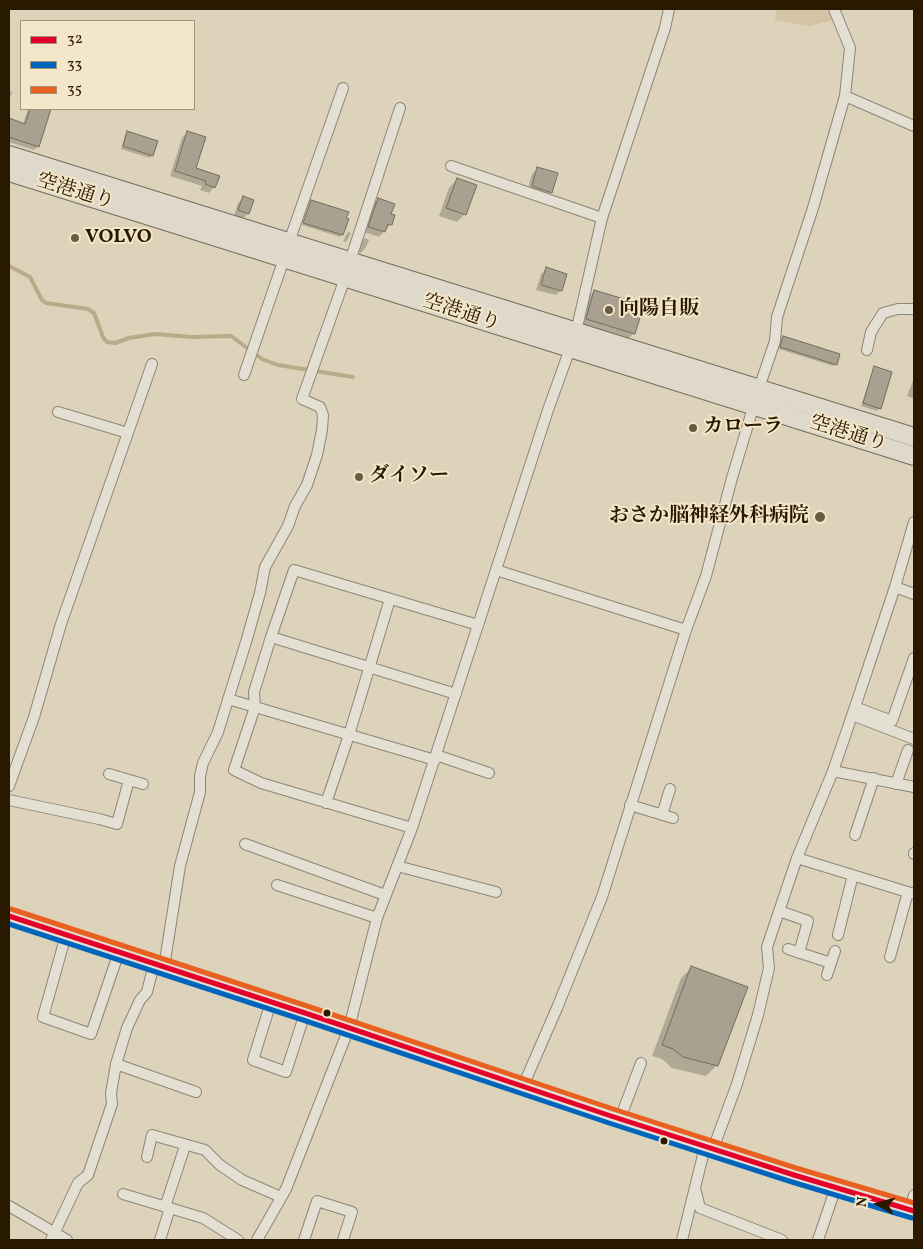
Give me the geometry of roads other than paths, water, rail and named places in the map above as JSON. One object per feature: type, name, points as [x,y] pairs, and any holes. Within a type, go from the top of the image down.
[{"type":"highway","name":"空港通り","points":[[9,155],[348,270],[570,349],[914,456]]},
{"type":"highway","name":"空港通り","points":[[9,172],[287,250]]},
{"type":"highway","name":"空港通り","points":[[348,270],[576,332],[914,437]]},
{"type":"main road","points":[[9,916],[620,1119],[912,1211]]},
{"type":"street","points":[[257,1240],[281,1197],[349,1028],[377,918],[412,828],[548,410],[576,332],[602,218],[665,28],[669,9]]},
{"type":"street","points":[[523,1086],[602,897],[686,630],[706,576],[758,388],[775,341],[777,317],[813,208],[845,96],[850,48],[834,9]]},
{"type":"street","points":[[244,375],[343,88]]},
{"type":"street","points":[[845,96],[914,126]]},
{"type":"street","points":[[53,1236],[78,1183],[88,1175],[112,1104],[111,1093],[116,1064],[127,1028],[140,1000],[147,992],[159,965],[180,866],[200,792],[200,776],[203,763],[218,732],[260,593],[265,567],[288,526],[295,506],[307,485],[317,455],[322,430],[320,407],[302,399],[348,270],[400,108]]},
{"type":"street","points":[[451,166],[602,218]]},
{"type":"street","points":[[867,350],[871,332],[884,313],[914,309]]},
{"type":"street","points":[[9,786],[34,717],[61,624],[152,364]]},
{"type":"street","points":[[58,412],[128,433]]},
{"type":"street","points":[[682,1240],[695,1188],[709,1148],[737,1084],[758,1015],[769,968],[767,947],[797,858],[833,771],[854,711],[896,587],[914,522]]},
{"type":"street","points":[[412,828],[261,783],[234,770],[255,707],[254,692],[271,637],[294,570],[478,625]]},
{"type":"street","points":[[496,570],[686,630]]},
{"type":"street","points":[[896,587],[914,594]]},
{"type":"street","points":[[326,803],[390,599]]},
{"type":"street","points":[[271,637],[456,694]]},
{"type":"street","points":[[854,711],[892,721],[914,658]]},
{"type":"street","points":[[228,699],[348,735],[436,757],[489,773]]},
{"type":"street","points":[[854,711],[914,739]]},
{"type":"street","points":[[896,784],[908,750]]},
{"type":"street","points":[[833,771],[914,787]]},
{"type":"street","points":[[109,774],[143,784]]},
{"type":"street","points":[[855,835],[874,778]]},
{"type":"street","points":[[9,800],[98,818],[117,824],[128,780]]},
{"type":"street","points":[[662,815],[670,788]]},
{"type":"street","points":[[630,805],[672,818]]},
{"type":"street","points":[[244,844],[385,895]]},
{"type":"street","points":[[797,858],[911,893],[890,957]]},
{"type":"street","points":[[397,866],[496,892]]},
{"type":"street","points":[[838,936],[853,875]]},
{"type":"street","points":[[277,885],[377,918]]},
{"type":"street","points":[[779,911],[808,921],[799,953]]},
{"type":"street","points":[[66,935],[43,1017],[91,1034],[119,952]]},
{"type":"street","points":[[788,949],[831,963]]},
{"type":"street","points":[[827,975],[835,951]]},
{"type":"street","points":[[271,1002],[253,1060],[286,1072],[305,1013]]},
{"type":"street","points":[[620,1119],[642,1062]]},
{"type":"street","points":[[116,1064],[196,1092]]},
{"type":"street","points":[[147,1156],[152,1135],[185,1146],[205,1150],[220,1165],[242,1180],[281,1197]]},
{"type":"street","points":[[160,1240],[185,1146]]},
{"type":"street","points":[[695,1188],[700,1208],[782,1240]]},
{"type":"street","points":[[818,1240],[836,1188]]},
{"type":"street","points":[[122,1194],[203,1218],[238,1240]]},
{"type":"street","points":[[912,1211],[914,1195]]},
{"type":"street","points":[[304,1240],[317,1201],[352,1212],[343,1240]]},
{"type":"street","points":[[9,1206],[53,1236],[68,1240]]},
{"type":"waterway","points":[[9,266],[30,277],[42,300],[46,303],[88,309],[94,313],[103,337],[107,342],[115,343],[129,338],[155,334],[191,337],[231,336],[262,359],[278,365],[353,377]]},
{"type":"place","name":"VOLVO","points":[[75,238]]},
{"type":"place","name":"向陽自販","points":[[609,310]]},
{"type":"place","name":"カローラ","points":[[693,428]]},
{"type":"place","name":"ダイソー","points":[[359,477]]},
{"type":"place","name":"おさか脳神経外科病院","points":[[820,517]]}]
